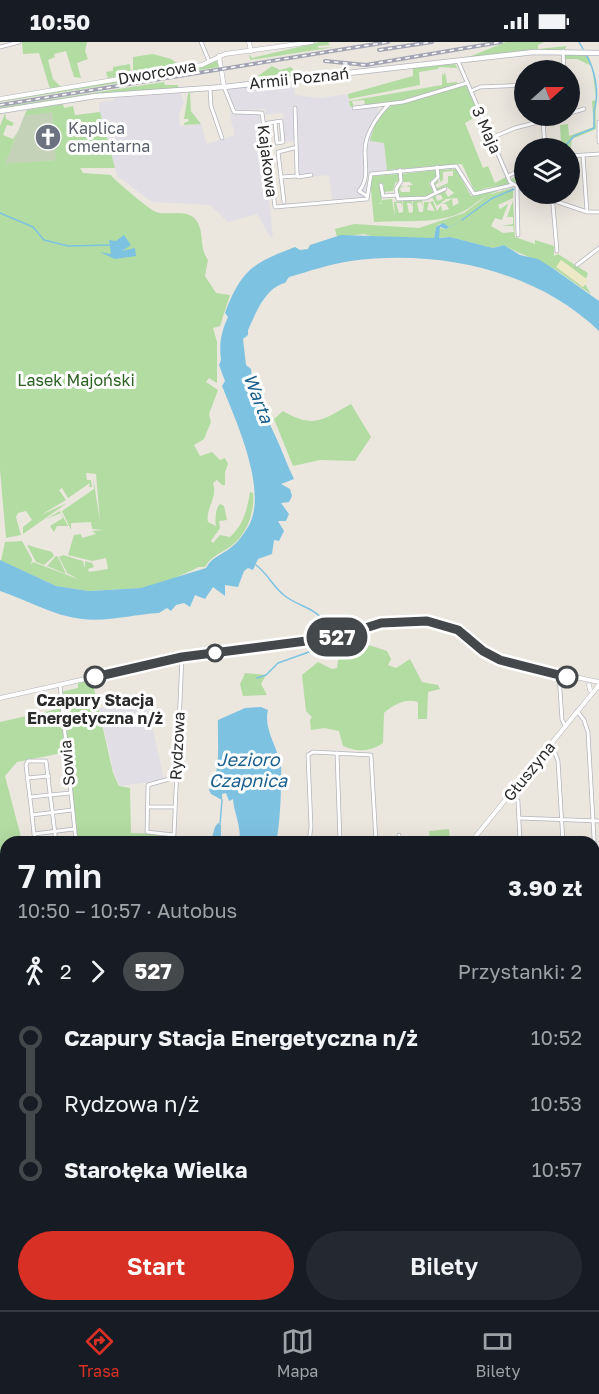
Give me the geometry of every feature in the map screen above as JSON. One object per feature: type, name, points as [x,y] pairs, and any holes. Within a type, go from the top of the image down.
[{"type":"main road","name":"Armii Poznań","points":[[0,111],[96,96],[224,87],[563,51],[599,53]]},
{"type":"street","points":[[0,47],[19,42]]},
{"type":"street","points":[[201,42],[209,61]]},
{"type":"street","points":[[249,42],[251,51]]},
{"type":"street","name":"Dworcowa","points":[[0,99],[202,65],[219,56],[312,42]]},
{"type":"street","points":[[563,51],[563,60]]},
{"type":"street","points":[[219,56],[224,87]]},
{"type":"street","name":"3 Maja","points":[[458,61],[512,185]]},
{"type":"street","points":[[354,108],[389,104],[467,83]]},
{"type":"street","points":[[470,91],[480,87],[514,85]]},
{"type":"street","name":"Kajakowa","points":[[224,87],[234,112],[260,111],[274,206],[367,199],[367,195]]},
{"type":"street","points":[[210,88],[211,106],[222,138]]},
{"type":"street","points":[[389,104],[372,126],[365,149],[365,182],[358,191],[367,195],[371,174],[458,166],[474,194],[512,185]]},
{"type":"street","points":[[294,108],[297,176]]},
{"type":"street","points":[[580,111],[584,110]]},
{"type":"street","points":[[263,123],[281,121],[283,142],[277,143],[275,122]]},
{"type":"street","points":[[599,122],[599,142]]},
{"type":"street","points":[[491,138],[523,126]]},
{"type":"street","points":[[284,202],[278,152],[294,148]]},
{"type":"street","points":[[580,155],[599,154]]},
{"type":"street","points":[[583,155],[587,212]]},
{"type":"street","points":[[436,193],[432,183],[438,177],[437,167]]},
{"type":"street","points":[[400,171],[397,195],[400,200],[418,199],[445,189]]},
{"type":"street","points":[[508,177],[514,174]]},
{"type":"street","points":[[281,177],[311,175]]},
{"type":"street","points":[[381,185],[383,196],[397,195]]},
{"type":"street","points":[[517,204],[518,235]]},
{"type":"street","points":[[552,204],[557,251]]},
{"type":"street","points":[[565,204],[587,212],[599,212]]},
{"type":"street","points":[[577,265],[599,248]]},
{"type":"street","points":[[0,698],[180,658],[337,637],[385,622],[427,621],[458,630],[483,651],[500,660],[595,686]]},
{"type":"street","name":"Rydzowa","points":[[147,807],[147,832],[172,835],[180,658]]},
{"type":"street","points":[[560,675],[562,720],[565,725]]},
{"type":"street","name":"Sowia","points":[[60,684],[75,836]]},
{"type":"street","name":"Głuszyna","points":[[476,836],[595,686]]},
{"type":"street","points":[[577,711],[587,729],[594,836]]},
{"type":"street","points":[[548,747],[558,757],[563,836]]},
{"type":"street","points":[[310,836],[308,755],[313,752],[368,754],[373,759],[376,836]]},
{"type":"street","points":[[337,753],[340,836]]},
{"type":"street","points":[[55,836],[54,831],[50,795],[49,776],[46,760],[28,761],[27,778],[34,834],[54,831],[74,829]]},
{"type":"street","points":[[27,778],[49,776]]},
{"type":"street","points":[[173,807],[147,807],[147,785],[174,778]]},
{"type":"street","points":[[511,792],[517,799],[520,836]]},
{"type":"street","points":[[30,797],[70,793]]},
{"type":"street","points":[[32,815],[72,810]]},
{"type":"street","points":[[519,818],[599,820]]},
{"type":"shaded area","points":[[294,82],[295,95],[320,98],[348,94],[350,106],[354,109],[378,106],[379,118],[371,141],[384,143],[387,170],[370,172],[367,175],[366,198],[332,199],[329,175],[299,178],[295,141],[285,142],[283,113],[260,115],[273,236],[270,237],[257,214],[228,222],[210,205],[152,202],[117,176],[99,112],[99,102],[115,100],[115,98],[181,93],[184,102],[179,115],[180,126],[201,124],[207,144],[235,135],[229,113],[265,113],[265,109],[235,110],[226,89]]},
{"type":"shaded area","points":[[146,698],[164,780],[120,786],[114,773],[99,708]]},
{"type":"green space","points":[[22,42],[87,42],[85,51],[88,59],[77,63],[81,78],[74,77],[66,51],[54,54],[55,57],[48,60],[53,79],[61,87],[50,89],[39,53],[23,54]]},
{"type":"green space","points":[[320,42],[330,42],[328,43],[330,45],[317,46],[319,48],[335,47],[250,60],[249,54],[252,58]]},
{"type":"green space","points":[[506,42],[544,42],[538,45],[538,49],[567,46],[565,49],[466,58]]},
{"type":"green space","points":[[153,54],[171,59],[180,65],[133,73],[133,57]]},
{"type":"green space","points":[[565,55],[588,55],[592,66],[577,59],[565,59]]},
{"type":"green space","points":[[216,60],[219,67],[0,102],[0,100],[201,66]]},
{"type":"green space","points":[[130,64],[131,74],[108,78],[106,72],[113,71],[113,67]]},
{"type":"green space","points":[[455,64],[462,75],[457,68],[439,67],[419,72],[420,85],[349,99],[348,94],[413,76],[413,68]]},
{"type":"green space","points":[[272,66],[280,70],[291,67],[297,75],[288,77],[286,71],[279,72],[278,77],[260,78],[258,76]]},
{"type":"green space","points":[[442,72],[443,76],[445,72],[447,83],[457,82],[457,85],[401,102],[365,105],[364,100],[352,101],[354,108],[350,106],[349,101],[442,85]]},
{"type":"green space","points":[[164,82],[165,85],[178,85],[178,88],[0,110],[0,107]]},
{"type":"green space","points":[[466,85],[479,115],[465,123],[483,168],[488,166],[495,183],[506,177],[509,185],[475,192],[462,164],[387,170],[384,143],[370,141],[376,123],[384,111],[394,105],[424,95]]},
{"type":"green space","points":[[193,91],[201,91],[190,93],[191,111],[201,124],[184,125],[189,121],[184,119],[188,94]]},
{"type":"green space","points":[[596,100],[596,129],[574,138],[561,138],[560,126],[568,126],[569,136],[594,127],[592,101]]},
{"type":"green space","name":"Lasek Majoński","points":[[63,104],[64,108],[73,106],[75,115],[100,112],[115,168],[80,168],[83,173],[111,175],[156,212],[184,213],[193,217],[201,232],[203,249],[208,260],[205,276],[216,293],[230,295],[220,326],[213,328],[217,342],[217,383],[209,378],[206,382],[218,390],[209,414],[211,422],[204,439],[194,445],[200,456],[212,452],[220,460],[225,458],[228,464],[225,472],[225,485],[217,480],[213,483],[214,494],[208,513],[208,522],[216,526],[216,512],[220,504],[224,506],[227,520],[219,521],[220,528],[211,541],[213,543],[220,535],[230,537],[239,527],[248,505],[250,492],[253,493],[253,508],[249,523],[236,542],[213,558],[205,567],[199,567],[164,583],[141,588],[89,591],[56,586],[1,561],[5,542],[22,541],[32,559],[31,565],[33,562],[78,579],[67,573],[59,557],[63,555],[83,561],[85,569],[85,561],[92,563],[94,567],[88,569],[89,572],[108,569],[106,558],[92,561],[68,555],[74,535],[81,534],[82,538],[96,534],[92,531],[104,530],[92,529],[91,522],[71,523],[71,530],[62,511],[94,489],[93,476],[100,522],[96,474],[86,473],[87,480],[91,480],[92,487],[89,487],[90,483],[68,498],[62,488],[59,490],[66,500],[41,515],[67,503],[23,534],[23,527],[32,520],[26,511],[18,513],[16,517],[21,535],[6,538],[0,470],[0,126],[5,113],[6,119],[14,123],[12,126],[7,125],[3,135],[13,139],[18,131],[6,163],[55,160],[52,113],[24,116],[27,110]]},
{"type":"green space","points":[[52,112],[56,160],[5,164],[24,116]]},
{"type":"green space","points":[[456,169],[471,196],[487,190],[498,191],[487,195],[458,214],[448,217],[374,222],[370,179],[372,176],[398,174],[399,181],[395,183],[393,191],[384,192],[384,185],[380,185],[382,203],[382,200],[392,199],[395,218],[394,202],[402,201],[403,207],[403,201],[412,201],[413,207],[413,201],[422,200],[423,206],[421,202],[417,203],[419,212],[423,212],[424,202],[429,202],[427,210],[435,211],[430,202],[433,201],[437,211],[441,205],[442,211],[449,209],[446,204],[442,204],[452,199],[453,206],[459,203],[457,198],[446,199],[437,206],[432,197],[436,196],[437,201],[443,199],[441,195],[437,195],[447,190],[445,192],[448,197],[454,193],[446,186],[436,191],[433,182],[437,179],[439,182],[435,185],[437,188],[448,183],[448,176],[453,176],[453,171],[443,172],[443,180],[440,182],[439,170]],"holes":[[[396,203],[401,203],[403,212],[399,213]],[[407,203],[411,203],[413,212],[409,213]]]},
{"type":"green space","points":[[436,170],[437,176],[429,183],[434,193],[426,197],[398,197],[398,187],[405,186],[400,188],[401,192],[410,192],[410,187],[406,186],[413,185],[410,182],[402,182],[401,174]]},
{"type":"green space","points":[[513,188],[513,198],[498,205],[500,209],[508,204],[502,220],[495,218],[491,226],[503,233],[514,232],[513,226],[502,226],[513,224],[513,217],[507,217],[513,201],[515,237],[535,244],[535,240],[554,246],[554,256],[558,254],[588,273],[586,279],[561,260],[557,267],[583,287],[585,284],[591,294],[555,269],[504,245],[493,248],[450,237],[438,238],[439,228],[446,229],[460,221],[449,227],[440,224],[436,227],[434,238],[382,239],[364,234],[337,237],[335,229],[354,224],[419,228],[464,213],[488,195]]},
{"type":"green space","points":[[351,404],[371,437],[355,461],[320,460],[293,466],[274,419],[283,411],[303,420],[318,420]]},
{"type":"green space","points":[[60,511],[68,526],[57,526],[54,532],[50,526],[63,518],[61,513],[46,519]]},
{"type":"green space","points":[[27,545],[52,552],[54,556],[44,565],[36,562]]},
{"type":"green space","points":[[56,556],[58,557],[66,574],[47,566]]},
{"type":"green space","points":[[356,633],[360,642],[387,651],[391,659],[388,665],[396,668],[410,659],[422,682],[438,685],[440,689],[428,692],[427,719],[418,719],[418,702],[413,701],[395,705],[384,713],[383,743],[363,750],[343,746],[339,731],[324,728],[311,730],[312,717],[306,711],[302,675],[318,662],[332,669],[337,668],[341,639]]},
{"type":"green space","points":[[245,673],[266,675],[261,684],[267,695],[243,696],[240,684]]},
{"type":"green space","points":[[92,680],[113,773],[119,786],[130,788],[131,833],[158,834],[159,836],[77,836],[70,776],[62,753],[17,762],[5,776],[21,836],[0,836],[0,722],[62,708],[60,692],[78,688],[78,683]]},
{"type":"green space","points":[[449,829],[450,836],[430,836],[429,831]]},
{"type":"sand","points":[[561,260],[588,280],[583,287],[556,267]]},
{"type":"water","points":[[463,220],[446,229],[440,227],[439,238],[450,237],[493,248],[504,245],[520,255],[538,259],[599,301],[599,331],[573,310],[545,292],[515,278],[483,268],[450,262],[417,258],[383,258],[351,261],[289,277],[285,283],[272,290],[262,302],[248,330],[248,335],[243,339],[246,365],[251,369],[256,394],[294,479],[281,484],[290,489],[292,496],[289,502],[281,503],[289,514],[286,521],[278,521],[284,531],[279,541],[274,540],[272,554],[258,559],[253,570],[248,568],[244,571],[238,587],[225,585],[225,596],[213,587],[205,599],[195,595],[190,607],[184,603],[176,605],[171,611],[167,608],[159,613],[82,619],[51,611],[0,591],[0,560],[56,586],[89,591],[141,588],[206,568],[238,541],[248,527],[255,495],[248,456],[222,386],[225,381],[219,365],[221,338],[228,317],[225,313],[237,286],[259,263],[295,247],[300,250],[308,249],[310,245],[341,235],[434,238],[436,227],[443,223],[449,227]]},
{"type":"water","points":[[124,235],[131,245],[122,251],[135,248],[136,256],[115,259],[100,252],[111,254],[109,240],[116,241]]},
{"type":"water","name":"Jezioro Czapnica","points":[[261,707],[268,710],[269,731],[281,766],[280,816],[277,836],[239,836],[233,799],[229,801],[226,793],[222,794],[222,800],[211,794],[209,790],[216,774],[218,756],[218,720],[245,708]]},
{"type":"water","points":[[218,823],[221,825],[221,836],[212,836]]},
{"type":"waterway","points":[[579,42],[583,49]]},
{"type":"waterway","points":[[586,55],[595,81],[597,95],[595,108]]},
{"type":"waterway","points":[[572,138],[594,128],[594,109]]},
{"type":"waterway","points":[[462,220],[491,199],[514,189]]},
{"type":"waterway","points":[[0,213],[33,227],[44,240],[68,246],[110,245]]},
{"type":"waterway","points":[[256,565],[285,596],[317,614],[322,619],[327,636]]},
{"type":"waterway","points":[[257,678],[266,675],[278,663],[323,647],[328,641]]},
{"type":"waterway","points":[[220,824],[222,800]]},
{"type":"railway","points":[[0,105],[388,42]]},
{"type":"railway","points":[[379,50],[432,42]]},
{"type":"railway","points":[[325,61],[366,65],[501,42]]},
{"type":"bus line","name":"527","points":[[95,677],[182,657],[337,637],[368,626],[392,621],[427,621],[444,624],[458,630],[490,656],[567,677]]},
{"type":"place","name":"Kaplica cmentarna","points":[[48,137]]},
{"type":"place","name":"Czapury Stacja Energetyczna n/ż","points":[[95,677]]},
{"type":"water label","name":"Warta","points":[[259,398]]}]
